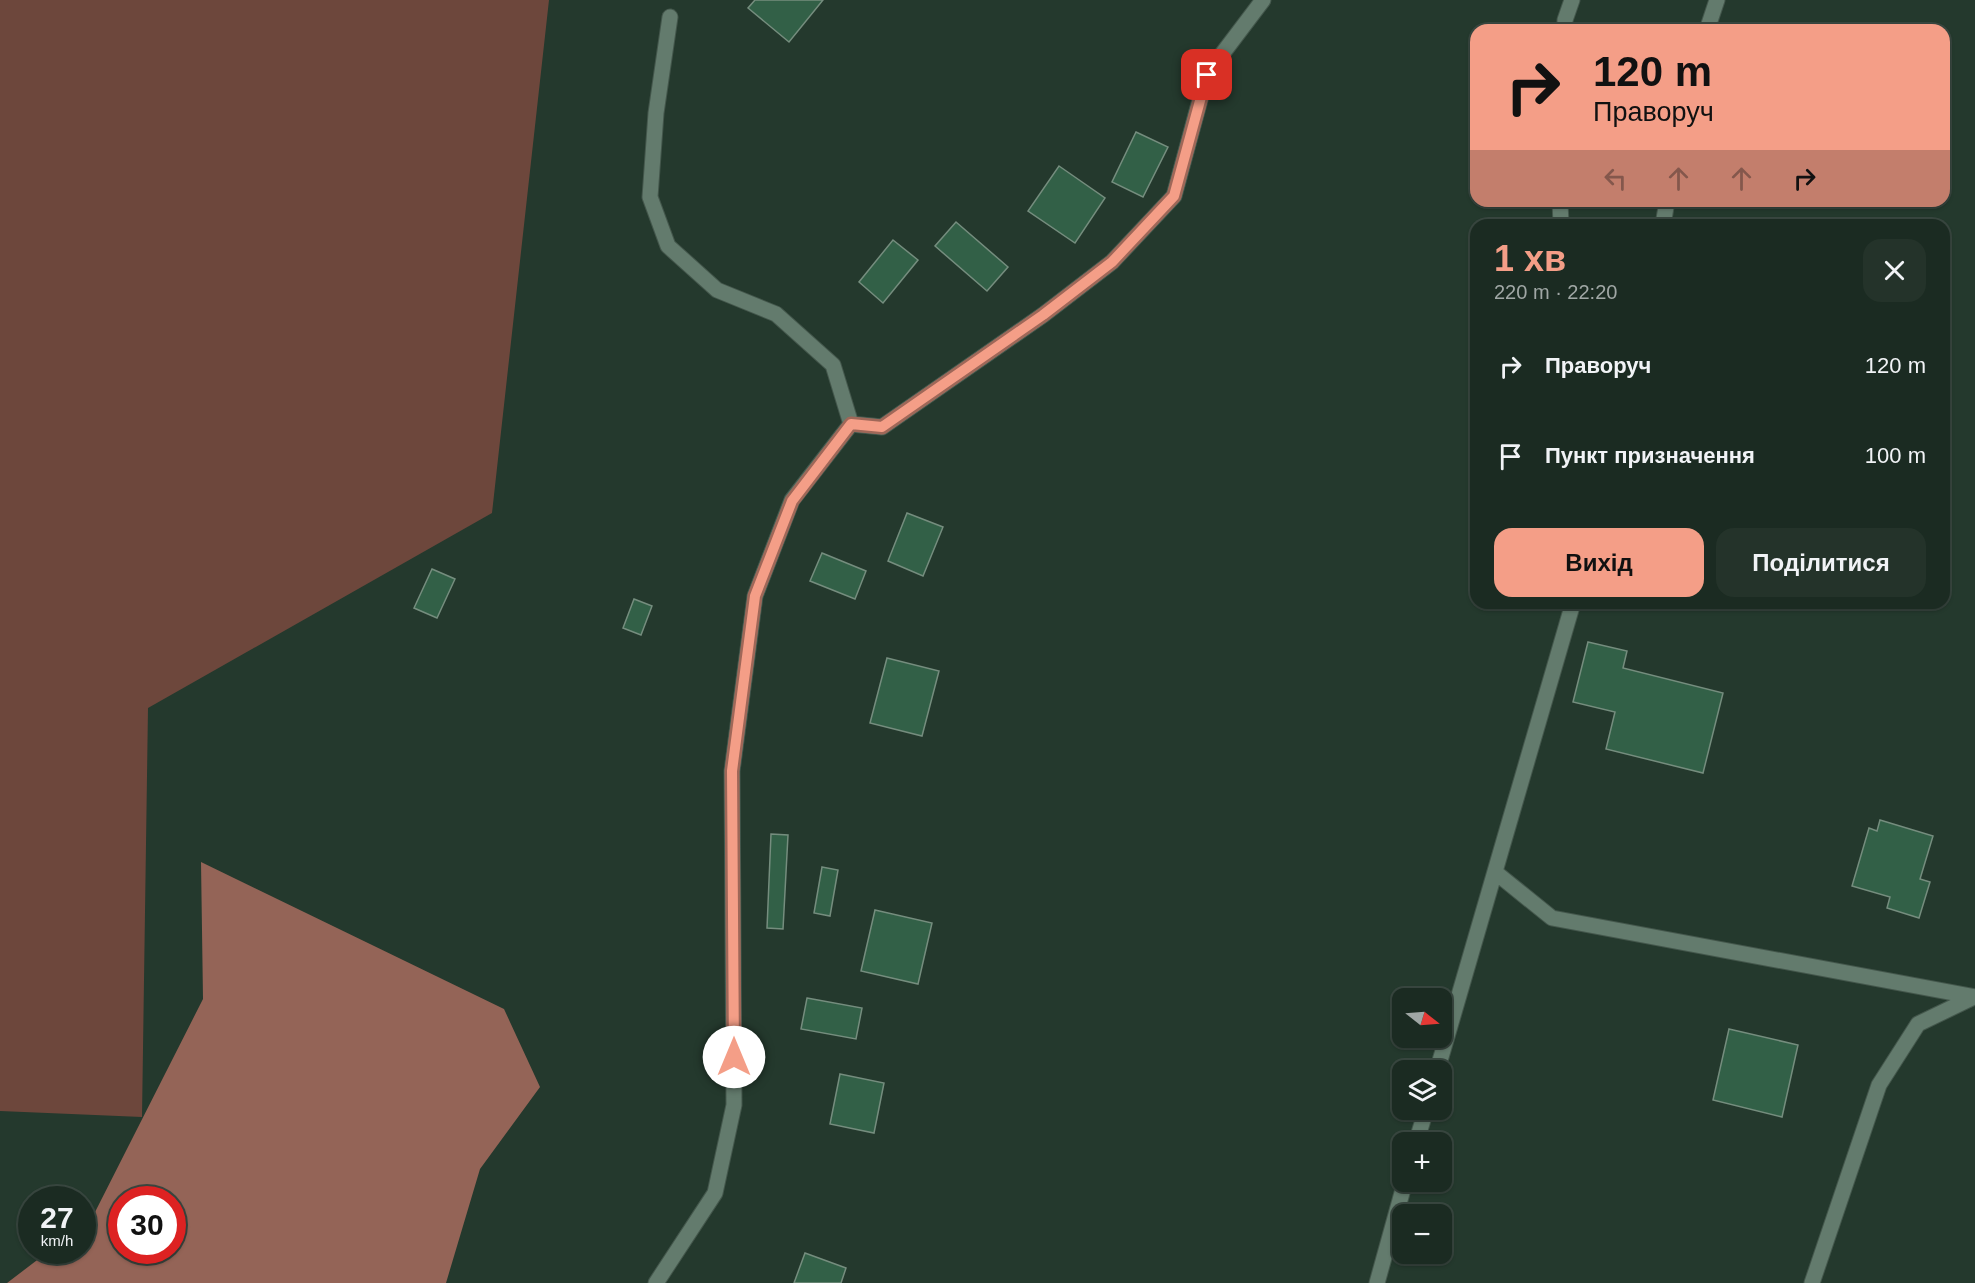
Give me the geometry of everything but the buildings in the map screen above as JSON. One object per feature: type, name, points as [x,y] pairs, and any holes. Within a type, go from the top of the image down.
[{"type":"street","points":[[851,424],[882,427],[1043,315],[1112,262],[1174,196],[1207,75],[1263,0]]},
{"type":"street","points":[[1565,24],[1572,0]]},
{"type":"street","points":[[1709,24],[1717,0]]},
{"type":"street","points":[[670,17],[656,113],[650,198],[668,246],[717,290],[776,314],[833,365],[851,424]]},
{"type":"street","points":[[656,1283],[715,1193],[734,1105],[732,771],[755,596],[792,501],[851,424]]},
{"type":"street","points":[[1440,1060],[1571,609]]},
{"type":"street","points":[[1495,872],[1552,918],[1975,997]]},
{"type":"street","points":[[1812,1283],[1879,1085],[1918,1024],[1975,997]]},
{"type":"street","points":[[1377,1283],[1402,1192]]},
{"type":"shaded area","points":[[0,0],[549,0],[492,513],[148,708],[142,1117],[0,1111]]},
{"type":"shaded area","points":[[201,862],[504,1009],[540,1087],[480,1169],[446,1283],[7,1283],[32,1264],[96,1264],[96,1210],[108,1186],[108,1264],[186,1264],[186,1186],[108,1186],[203,999]]},
{"type":"route","points":[[734,1057],[732,771],[755,596],[792,501],[851,424],[882,427],[1043,315],[1112,262],[1174,196],[1207,75]]}]
